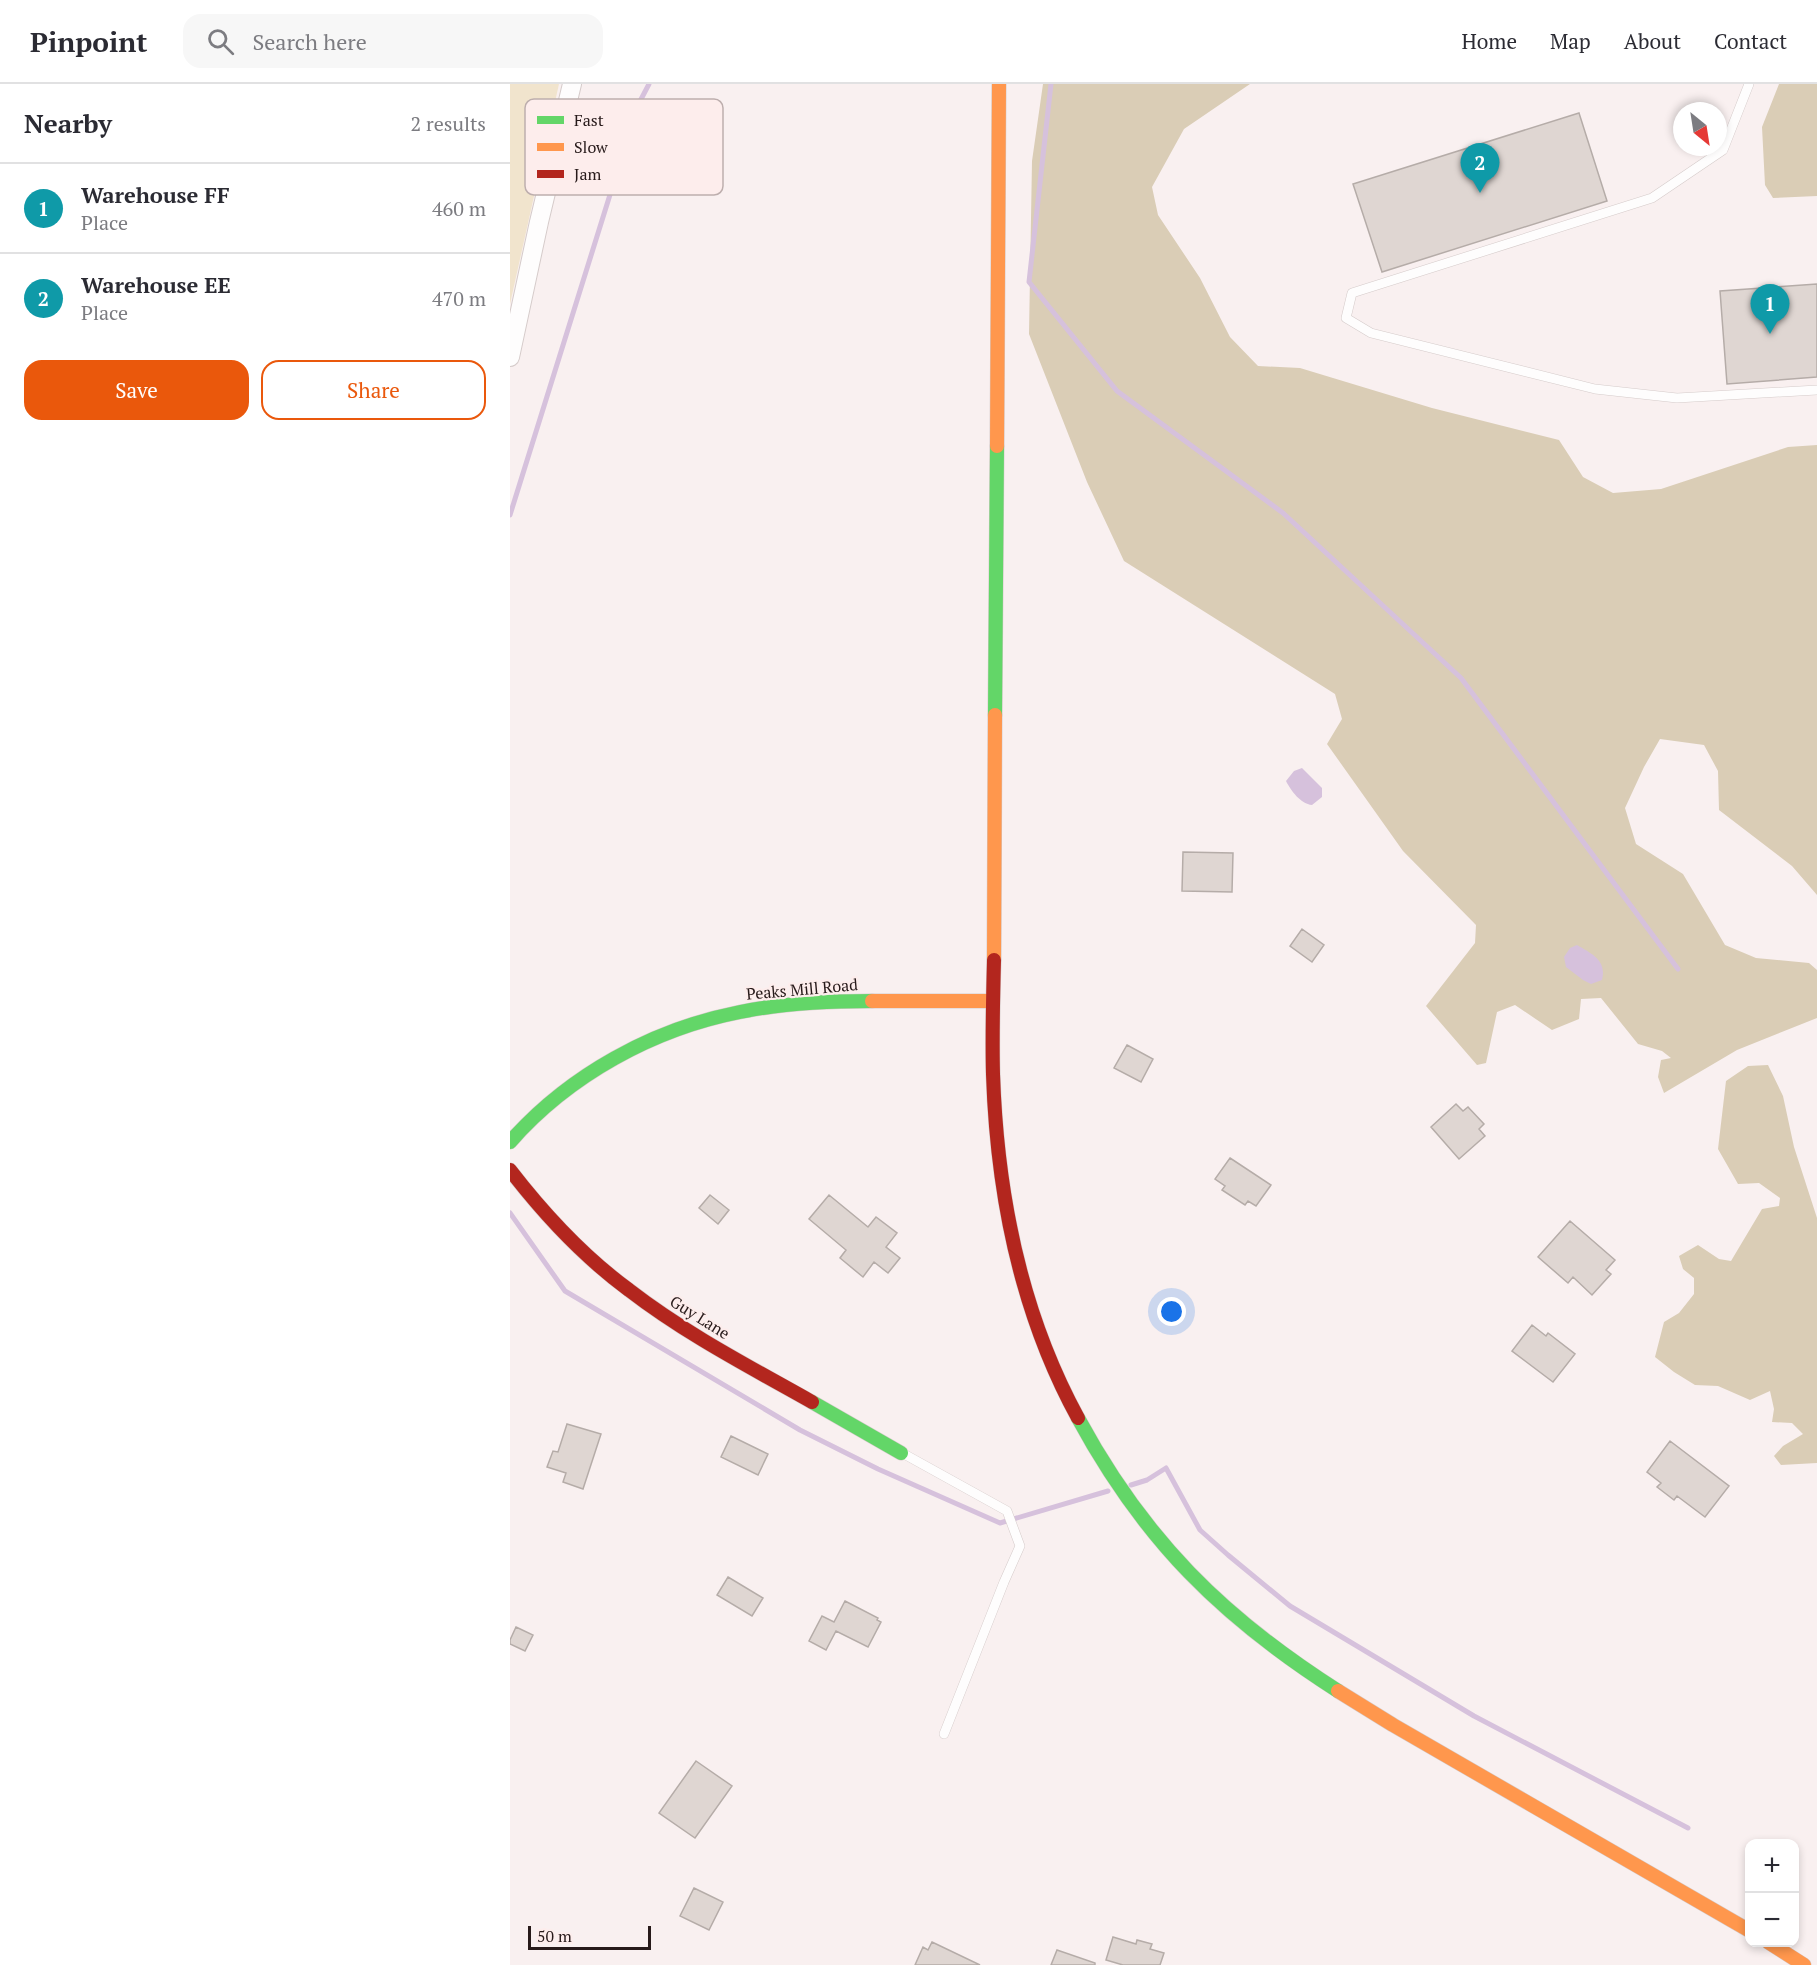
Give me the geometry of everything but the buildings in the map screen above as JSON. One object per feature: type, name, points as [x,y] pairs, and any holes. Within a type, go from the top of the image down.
[{"type":"main road","points":[[999,84],[993,1092],[999,1170],[1009,1228],[1025,1291],[1046,1349],[1069,1401],[1116,1482],[1138,1514],[1167,1550],[1207,1591],[1245,1625],[1287,1657],[1380,1717],[1621,1854],[1745,1929]]},
{"type":"main road","name":"Peaks Mill Road","points":[[510,1142],[543,1109],[578,1082],[615,1058],[653,1038],[692,1023],[740,1010],[806,1002],[992,1001]]},
{"type":"main road","name":"Guy Lane","points":[[510,1170],[528,1193],[581,1249],[628,1290],[699,1338],[902,1453]]},
{"type":"main road","points":[[1776,1947],[1804,1965]]},
{"type":"street","points":[[568,99],[572,84]]},
{"type":"street","points":[[510,357],[545,195]]},
{"type":"lane","points":[[1749,84],[1723,150],[1652,198],[1352,292],[1346,318],[1371,333],[1595,389],[1677,398],[1817,390]]},
{"type":"lane","points":[[902,1453],[1007,1512],[1020,1546],[944,1734]]},
{"type":"shaded area","points":[[510,84],[559,84],[556,99],[525,99],[525,195],[534,195],[510,304]]},
{"type":"shaded area","points":[[1043,84],[1250,84],[1184,129],[1152,187],[1158,215],[1200,278],[1230,337],[1258,366],[1300,368],[1432,408],[1559,440],[1583,477],[1613,493],[1661,489],[1788,447],[1817,445],[1817,895],[1792,866],[1719,810],[1718,771],[1704,745],[1660,739],[1625,808],[1636,844],[1683,874],[1725,945],[1756,958],[1809,963],[1817,970],[1817,1018],[1737,1050],[1664,1093],[1658,1077],[1661,1060],[1671,1058],[1662,1051],[1638,1044],[1601,998],[1581,999],[1579,1019],[1552,1030],[1515,1005],[1497,1012],[1486,1063],[1477,1065],[1426,1006],[1475,943],[1476,925],[1403,851],[1327,744],[1342,719],[1335,694],[1124,561],[1087,482],[1029,334],[1032,161]]},
{"type":"shaded area","points":[[1779,84],[1817,84],[1817,196],[1773,198],[1765,185],[1762,127]]},
{"type":"shaded area","points":[[1302,768],[1322,788],[1322,797],[1312,805],[1297,796],[1286,781],[1294,771]]},
{"type":"shaded area","points":[[1577,945],[1597,958],[1602,967],[1602,980],[1591,984],[1566,967],[1564,957],[1570,948]]},
{"type":"shaded area","points":[[1768,1065],[1783,1096],[1794,1147],[1817,1218],[1817,1463],[1781,1465],[1774,1456],[1783,1446],[1803,1434],[1792,1423],[1772,1422],[1774,1409],[1770,1391],[1750,1400],[1718,1386],[1695,1385],[1655,1357],[1664,1322],[1679,1313],[1694,1294],[1694,1278],[1683,1269],[1679,1256],[1698,1245],[1719,1259],[1731,1261],[1762,1209],[1779,1206],[1780,1198],[1759,1183],[1738,1184],[1718,1149],[1726,1081],[1748,1066]]},
{"type":"waterway","points":[[641,99],[649,84]]},
{"type":"waterway","points":[[1051,84],[1029,282],[1117,391],[1283,513],[1461,678],[1678,969]]},
{"type":"waterway","points":[[510,515],[610,195]]},
{"type":"waterway","points":[[510,1213],[565,1291],[800,1430],[878,1469],[1000,1523],[1108,1491]]},
{"type":"waterway","points":[[1131,1485],[1147,1480],[1166,1468],[1200,1530],[1290,1606],[1474,1716],[1688,1828]]},
{"type":"traffic: fast","points":[[995,715],[997,446]]},
{"type":"traffic: fast","points":[[510,1142],[533,1118],[586,1076],[614,1058],[676,1030],[740,1012],[773,1006],[872,1001]]},
{"type":"traffic: fast","points":[[812,1402],[901,1453]]},
{"type":"traffic: fast","points":[[1078,1418],[1103,1462],[1130,1502],[1189,1572],[1258,1634],[1338,1691]]},
{"type":"traffic: slow","points":[[997,446],[999,84]]},
{"type":"traffic: slow","points":[[994,960],[995,715]]},
{"type":"traffic: slow","points":[[872,1001],[992,1001]]},
{"type":"traffic: slow","points":[[1338,1691],[1745,1928]]},
{"type":"traffic: slow","points":[[1776,1947],[1804,1965]]},
{"type":"traffic: jam","points":[[994,960],[995,1119],[1006,1208],[1015,1251],[1041,1336],[1078,1418]]},
{"type":"traffic: jam","points":[[510,1170],[565,1234],[612,1277],[696,1336],[812,1402]]},
{"type":"place","name":"Warehouse EE","points":[[1480,193]]},
{"type":"place","name":"Warehouse FF","points":[[1770,334]]}]
